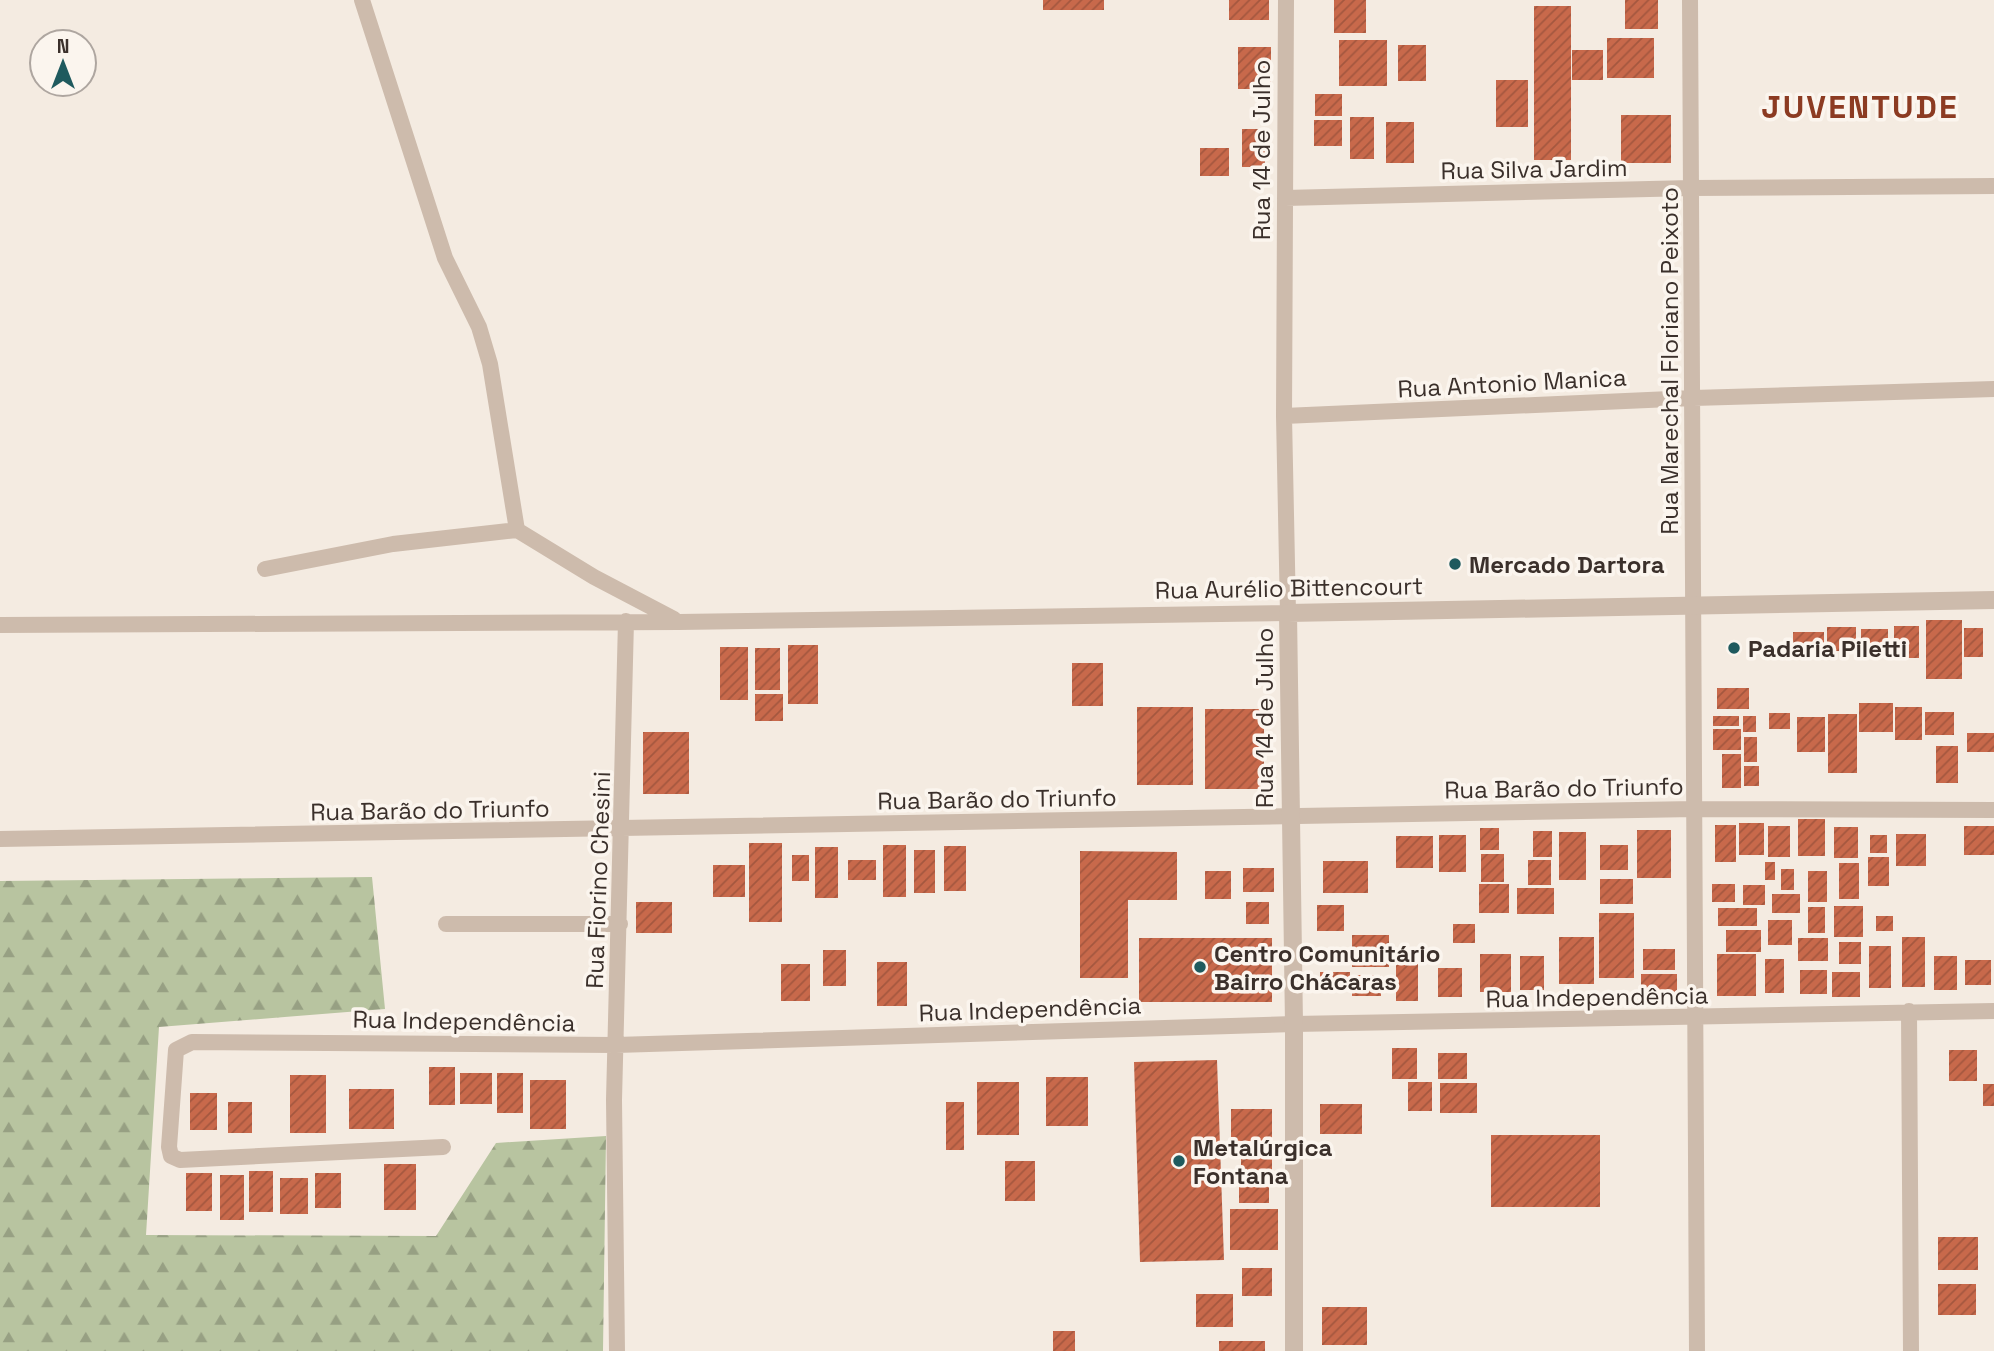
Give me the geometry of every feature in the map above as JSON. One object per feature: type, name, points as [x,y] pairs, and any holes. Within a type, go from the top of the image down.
[{"type":"street","points":[[362,0],[444,258],[479,327],[490,363],[517,530]]},
{"type":"street","name":"Rua 14 de Julho","points":[[1286,0],[1283,416],[1288,613],[1288,816],[1294,1024],[1294,1351]]},
{"type":"street","name":"Rua Marechal Floriano Peixoto","points":[[1690,0],[1697,1351]]},
{"type":"street","name":"Rua Silva Jardim","points":[[1285,198],[1691,188],[1994,186]]},
{"type":"street","name":"Rua Antonio Manica","points":[[1283,416],[1693,398],[1994,389]]},
{"type":"street","points":[[264,569],[393,544],[517,530],[594,577],[679,622]]},
{"type":"street","name":"Rua Aurélio Bittencourt","points":[[0,625],[679,622],[1994,600]]},
{"type":"street","name":"Rua Fiorino Chesini","points":[[617,1351],[616,1045],[626,621]]},
{"type":"street","name":"Rua Barão do Triunfo","points":[[0,839],[1694,809],[1994,810]]},
{"type":"street","points":[[446,924],[620,924]]},
{"type":"street","name":"Rua Independência","points":[[443,1147],[180,1160],[171,1156],[169,1147],[176,1050],[192,1042],[616,1045],[1294,1024],[1994,1011]]},
{"type":"street","points":[[1909,1012],[1911,1351]]},
{"type":"green space","points":[[372,877],[385,1009],[159,1027],[146,1235],[436,1236],[496,1143],[606,1136],[603,1351],[0,1351],[0,881]]},
{"type":"building","points":[[1043,0],[1104,0],[1104,10],[1043,10]]},
{"type":"building","points":[[1229,0],[1269,0],[1269,20],[1229,20]]},
{"type":"building","points":[[1334,0],[1366,0],[1366,33],[1334,33]]},
{"type":"building","points":[[1625,0],[1658,0],[1658,29],[1625,29]]},
{"type":"building","points":[[1534,6],[1571,6],[1571,160],[1534,160]]},
{"type":"building","points":[[1607,38],[1654,38],[1654,78],[1607,78]]},
{"type":"building","points":[[1339,40],[1387,40],[1387,86],[1339,86]]},
{"type":"building","points":[[1398,45],[1426,45],[1426,81],[1398,81]]},
{"type":"building","points":[[1238,47],[1271,47],[1271,89],[1238,89]]},
{"type":"building","points":[[1572,50],[1603,50],[1603,80],[1572,80]]},
{"type":"building","points":[[1496,80],[1528,80],[1528,127],[1496,127]]},
{"type":"building","points":[[1315,94],[1342,94],[1342,116],[1315,116]]},
{"type":"building","points":[[1621,115],[1671,115],[1671,163],[1621,163]]},
{"type":"building","points":[[1350,117],[1374,117],[1374,159],[1350,159]]},
{"type":"building","points":[[1314,120],[1342,120],[1342,146],[1314,146]]},
{"type":"building","points":[[1386,122],[1414,122],[1414,163],[1386,163]]},
{"type":"building","points":[[1242,129],[1265,129],[1265,167],[1242,167]]},
{"type":"building","points":[[1200,148],[1229,148],[1229,176],[1200,176]]},
{"type":"building","points":[[1926,620],[1962,620],[1962,679],[1926,679]]},
{"type":"building","points":[[1894,626],[1919,626],[1919,658],[1894,658]]},
{"type":"building","points":[[1827,627],[1856,627],[1856,651],[1827,651]]},
{"type":"building","points":[[1964,628],[1983,628],[1983,657],[1964,657]]},
{"type":"building","points":[[1861,629],[1888,629],[1888,657],[1861,657]]},
{"type":"building","points":[[1793,632],[1824,632],[1824,657],[1793,657]]},
{"type":"building","points":[[788,645],[818,645],[818,704],[788,704]]},
{"type":"building","points":[[720,647],[748,647],[748,700],[720,700]]},
{"type":"building","points":[[755,648],[780,648],[780,690],[755,690]]},
{"type":"building","points":[[1072,663],[1103,663],[1103,706],[1072,706]]},
{"type":"building","points":[[1717,688],[1749,688],[1749,709],[1717,709]]},
{"type":"building","points":[[755,694],[783,694],[783,721],[755,721]]},
{"type":"building","points":[[1859,703],[1893,703],[1893,732],[1859,732]]},
{"type":"building","points":[[1137,707],[1193,707],[1193,785],[1137,785]]},
{"type":"building","points":[[1895,707],[1922,707],[1922,740],[1895,740]]},
{"type":"building","points":[[1205,709],[1264,709],[1264,789],[1205,789]]},
{"type":"building","points":[[1925,712],[1954,712],[1954,735],[1925,735]]},
{"type":"building","points":[[1769,713],[1790,713],[1790,729],[1769,729]]},
{"type":"building","points":[[1828,714],[1857,714],[1857,773],[1828,773]]},
{"type":"building","points":[[1713,716],[1739,716],[1739,726],[1713,726]]},
{"type":"building","points":[[1743,716],[1756,716],[1756,732],[1743,732]]},
{"type":"building","points":[[1797,717],[1825,717],[1825,752],[1797,752]]},
{"type":"building","points":[[1713,729],[1741,729],[1741,750],[1713,750]]},
{"type":"building","points":[[643,732],[689,732],[689,794],[643,794]]},
{"type":"building","points":[[1967,733],[1994,733],[1994,752],[1967,752]]},
{"type":"building","points":[[1744,737],[1757,737],[1757,762],[1744,762]]},
{"type":"building","points":[[1936,746],[1958,746],[1958,783],[1936,783]]},
{"type":"building","points":[[1722,754],[1741,754],[1741,788],[1722,788]]},
{"type":"building","points":[[1744,766],[1759,766],[1759,786],[1744,786]]},
{"type":"building","points":[[1798,819],[1825,819],[1825,856],[1798,856]]},
{"type":"building","points":[[1739,823],[1764,823],[1764,855],[1739,855]]},
{"type":"building","points":[[1715,825],[1736,825],[1736,862],[1715,862]]},
{"type":"building","points":[[1768,826],[1790,826],[1790,857],[1768,857]]},
{"type":"building","points":[[1964,826],[1994,826],[1994,855],[1964,855]]},
{"type":"building","points":[[1834,827],[1858,827],[1858,858],[1834,858]]},
{"type":"building","points":[[1480,828],[1499,828],[1499,850],[1480,850]]},
{"type":"building","points":[[1637,830],[1671,830],[1671,878],[1637,878]]},
{"type":"building","points":[[1533,831],[1552,831],[1552,857],[1533,857]]},
{"type":"building","points":[[1559,832],[1586,832],[1586,880],[1559,880]]},
{"type":"building","points":[[1896,834],[1926,834],[1926,866],[1896,866]]},
{"type":"building","points":[[1439,835],[1466,835],[1466,872],[1439,872]]},
{"type":"building","points":[[1870,835],[1887,835],[1887,853],[1870,853]]},
{"type":"building","points":[[1396,836],[1433,836],[1433,868],[1396,868]]},
{"type":"building","points":[[749,843],[782,843],[782,922],[749,922]]},
{"type":"building","points":[[883,845],[906,845],[906,897],[883,897]]},
{"type":"building","points":[[1600,845],[1628,845],[1628,870],[1600,870]]},
{"type":"building","points":[[944,846],[966,846],[966,891],[944,891]]},
{"type":"building","points":[[815,847],[838,847],[838,898],[815,898]]},
{"type":"building","points":[[914,850],[935,850],[935,893],[914,893]]},
{"type":"building","points":[[1080,851],[1177,852],[1177,900],[1128,900],[1128,978],[1080,978]]},
{"type":"building","points":[[1481,854],[1504,854],[1504,882],[1481,882]]},
{"type":"building","points":[[792,855],[809,855],[809,881],[792,881]]},
{"type":"building","points":[[1868,857],[1889,857],[1889,886],[1868,886]]},
{"type":"building","points":[[848,860],[876,860],[876,880],[848,880]]},
{"type":"building","points":[[1528,860],[1551,860],[1551,885],[1528,885]]},
{"type":"building","points":[[1323,861],[1368,861],[1368,893],[1323,893]]},
{"type":"building","points":[[1765,862],[1775,862],[1775,880],[1765,880]]},
{"type":"building","points":[[1839,863],[1859,863],[1859,899],[1839,899]]},
{"type":"building","points":[[713,865],[745,865],[745,897],[713,897]]},
{"type":"building","points":[[1243,868],[1274,868],[1274,892],[1243,892]]},
{"type":"building","points":[[1781,869],[1794,869],[1794,890],[1781,890]]},
{"type":"building","points":[[1205,871],[1231,871],[1231,899],[1205,899]]},
{"type":"building","points":[[1808,871],[1827,871],[1827,902],[1808,902]]},
{"type":"building","points":[[1600,879],[1633,879],[1633,904],[1600,904]]},
{"type":"building","points":[[1479,884],[1509,884],[1509,913],[1479,913]]},
{"type":"building","points":[[1712,884],[1735,884],[1735,902],[1712,902]]},
{"type":"building","points":[[1743,885],[1765,885],[1765,905],[1743,905]]},
{"type":"building","points":[[1517,888],[1554,888],[1554,914],[1517,914]]},
{"type":"building","points":[[1772,894],[1800,894],[1800,913],[1772,913]]},
{"type":"building","points":[[636,902],[672,902],[672,933],[636,933]]},
{"type":"building","points":[[1246,902],[1269,902],[1269,924],[1246,924]]},
{"type":"building","points":[[1317,905],[1344,905],[1344,931],[1317,931]]},
{"type":"building","points":[[1834,906],[1863,906],[1863,937],[1834,937]]},
{"type":"building","points":[[1808,907],[1825,907],[1825,933],[1808,933]]},
{"type":"building","points":[[1718,908],[1757,908],[1757,926],[1718,926]]},
{"type":"building","points":[[1599,913],[1634,913],[1634,978],[1599,978]]},
{"type":"building","points":[[1876,916],[1893,916],[1893,931],[1876,931]]},
{"type":"building","points":[[1768,920],[1792,920],[1792,945],[1768,945]]},
{"type":"building","points":[[1453,924],[1475,924],[1475,943],[1453,943]]},
{"type":"building","points":[[1726,930],[1761,930],[1761,952],[1726,952]]},
{"type":"building","points":[[1352,935],[1389,935],[1389,967],[1352,967]]},
{"type":"building","points":[[1559,937],[1594,937],[1594,984],[1559,984]]},
{"type":"building","points":[[1902,937],[1925,937],[1925,987],[1902,987]]},
{"type":"building","points":[[1139,938],[1272,938],[1272,1002],[1139,1002]]},
{"type":"building","points":[[1798,938],[1828,938],[1828,961],[1798,961]]},
{"type":"building","points":[[1839,942],[1861,942],[1861,964],[1839,964]]},
{"type":"building","points":[[1869,946],[1891,946],[1891,988],[1869,988]]},
{"type":"building","points":[[1643,949],[1675,949],[1675,970],[1643,970]]},
{"type":"building","points":[[823,950],[846,950],[846,986],[823,986]]},
{"type":"building","points":[[1480,954],[1511,954],[1511,992],[1480,992]]},
{"type":"building","points":[[1717,954],[1756,954],[1756,996],[1717,996]]},
{"type":"building","points":[[1520,956],[1544,956],[1544,990],[1520,990]]},
{"type":"building","points":[[1934,956],[1957,956],[1957,990],[1934,990]]},
{"type":"building","points":[[1765,959],[1784,959],[1784,993],[1765,993]]},
{"type":"building","points":[[1965,960],[1991,960],[1991,985],[1965,985]]},
{"type":"building","points":[[877,962],[907,962],[907,1006],[877,1006]]},
{"type":"building","points":[[781,964],[810,964],[810,1001],[781,1001]]},
{"type":"building","points":[[1396,964],[1418,964],[1418,1001],[1396,1001]]},
{"type":"building","points":[[1438,968],[1462,968],[1462,997],[1438,997]]},
{"type":"building","points":[[1800,970],[1827,970],[1827,994],[1800,994]]},
{"type":"building","points":[[1320,972],[1350,972],[1350,991],[1320,991]]},
{"type":"building","points":[[1832,972],[1860,972],[1860,997],[1832,997]]},
{"type":"building","points":[[1641,974],[1677,974],[1677,998],[1641,998]]},
{"type":"building","points":[[1352,975],[1381,975],[1381,996],[1352,996]]},
{"type":"building","points":[[1392,1048],[1417,1048],[1417,1079],[1392,1079]]},
{"type":"building","points":[[1949,1050],[1977,1050],[1977,1081],[1949,1081]]},
{"type":"building","points":[[1438,1053],[1467,1053],[1467,1079],[1438,1079]]},
{"type":"building","name":"Metalúrgica Fontana","points":[[1217,1060],[1224,1260],[1140,1262],[1134,1062]]},
{"type":"building","points":[[429,1067],[455,1067],[455,1105],[429,1105]]},
{"type":"building","points":[[460,1073],[492,1073],[492,1104],[460,1104]]},
{"type":"building","points":[[497,1073],[523,1073],[523,1113],[497,1113]]},
{"type":"building","points":[[290,1075],[326,1075],[326,1133],[290,1133]]},
{"type":"building","points":[[1046,1077],[1088,1077],[1088,1126],[1046,1126]]},
{"type":"building","points":[[530,1080],[566,1080],[566,1129],[530,1129]]},
{"type":"building","points":[[977,1082],[1019,1082],[1019,1135],[977,1135]]},
{"type":"building","points":[[1408,1082],[1432,1082],[1432,1111],[1408,1111]]},
{"type":"building","points":[[1440,1083],[1477,1083],[1477,1113],[1440,1113]]},
{"type":"building","points":[[1983,1084],[1994,1084],[1994,1106],[1983,1106]]},
{"type":"building","points":[[349,1089],[394,1089],[394,1129],[349,1129]]},
{"type":"building","points":[[190,1093],[217,1093],[217,1130],[190,1130]]},
{"type":"building","points":[[228,1102],[252,1102],[252,1133],[228,1133]]},
{"type":"building","points":[[946,1102],[964,1102],[964,1150],[946,1150]]},
{"type":"building","points":[[1320,1104],[1362,1104],[1362,1134],[1320,1134]]},
{"type":"building","points":[[1231,1109],[1272,1109],[1272,1141],[1231,1141]]},
{"type":"building","points":[[1491,1135],[1600,1135],[1600,1207],[1491,1207]]},
{"type":"building","points":[[1241,1151],[1272,1151],[1272,1179],[1241,1179]]},
{"type":"building","points":[[1005,1161],[1035,1161],[1035,1201],[1005,1201]]},
{"type":"building","points":[[384,1164],[416,1164],[416,1210],[384,1210]]},
{"type":"building","points":[[249,1171],[273,1171],[273,1212],[249,1212]]},
{"type":"building","points":[[186,1173],[212,1173],[212,1211],[186,1211]]},
{"type":"building","points":[[315,1173],[341,1173],[341,1208],[315,1208]]},
{"type":"building","points":[[220,1175],[244,1175],[244,1220],[220,1220]]},
{"type":"building","points":[[280,1178],[308,1178],[308,1214],[280,1214]]},
{"type":"building","points":[[1239,1182],[1269,1182],[1269,1203],[1239,1203]]},
{"type":"building","points":[[1230,1209],[1278,1209],[1278,1250],[1230,1250]]},
{"type":"building","points":[[1938,1237],[1978,1237],[1978,1270],[1938,1270]]},
{"type":"building","points":[[1242,1268],[1272,1268],[1272,1296],[1242,1296]]},
{"type":"building","points":[[1938,1284],[1976,1284],[1976,1315],[1938,1315]]},
{"type":"building","points":[[1196,1294],[1233,1294],[1233,1327],[1196,1327]]},
{"type":"building","points":[[1322,1307],[1367,1307],[1367,1345],[1322,1345]]},
{"type":"building","points":[[1053,1331],[1075,1331],[1075,1351],[1053,1351]]},
{"type":"building","points":[[1219,1341],[1265,1341],[1265,1351],[1219,1351]]},
{"type":"place","name":"Mercado Dartora","points":[[1455,564]]},
{"type":"place","name":"Padaria Piletti","points":[[1734,648]]},
{"type":"place","name":"Centro Comunitário Bairro Chácaras","points":[[1200,967]]},
{"type":"place","name":"Metalúrgica Fontana","points":[[1179,1161]]},
{"type":"district","name":"JUVENTUDE","points":[[1860,107]]}]
